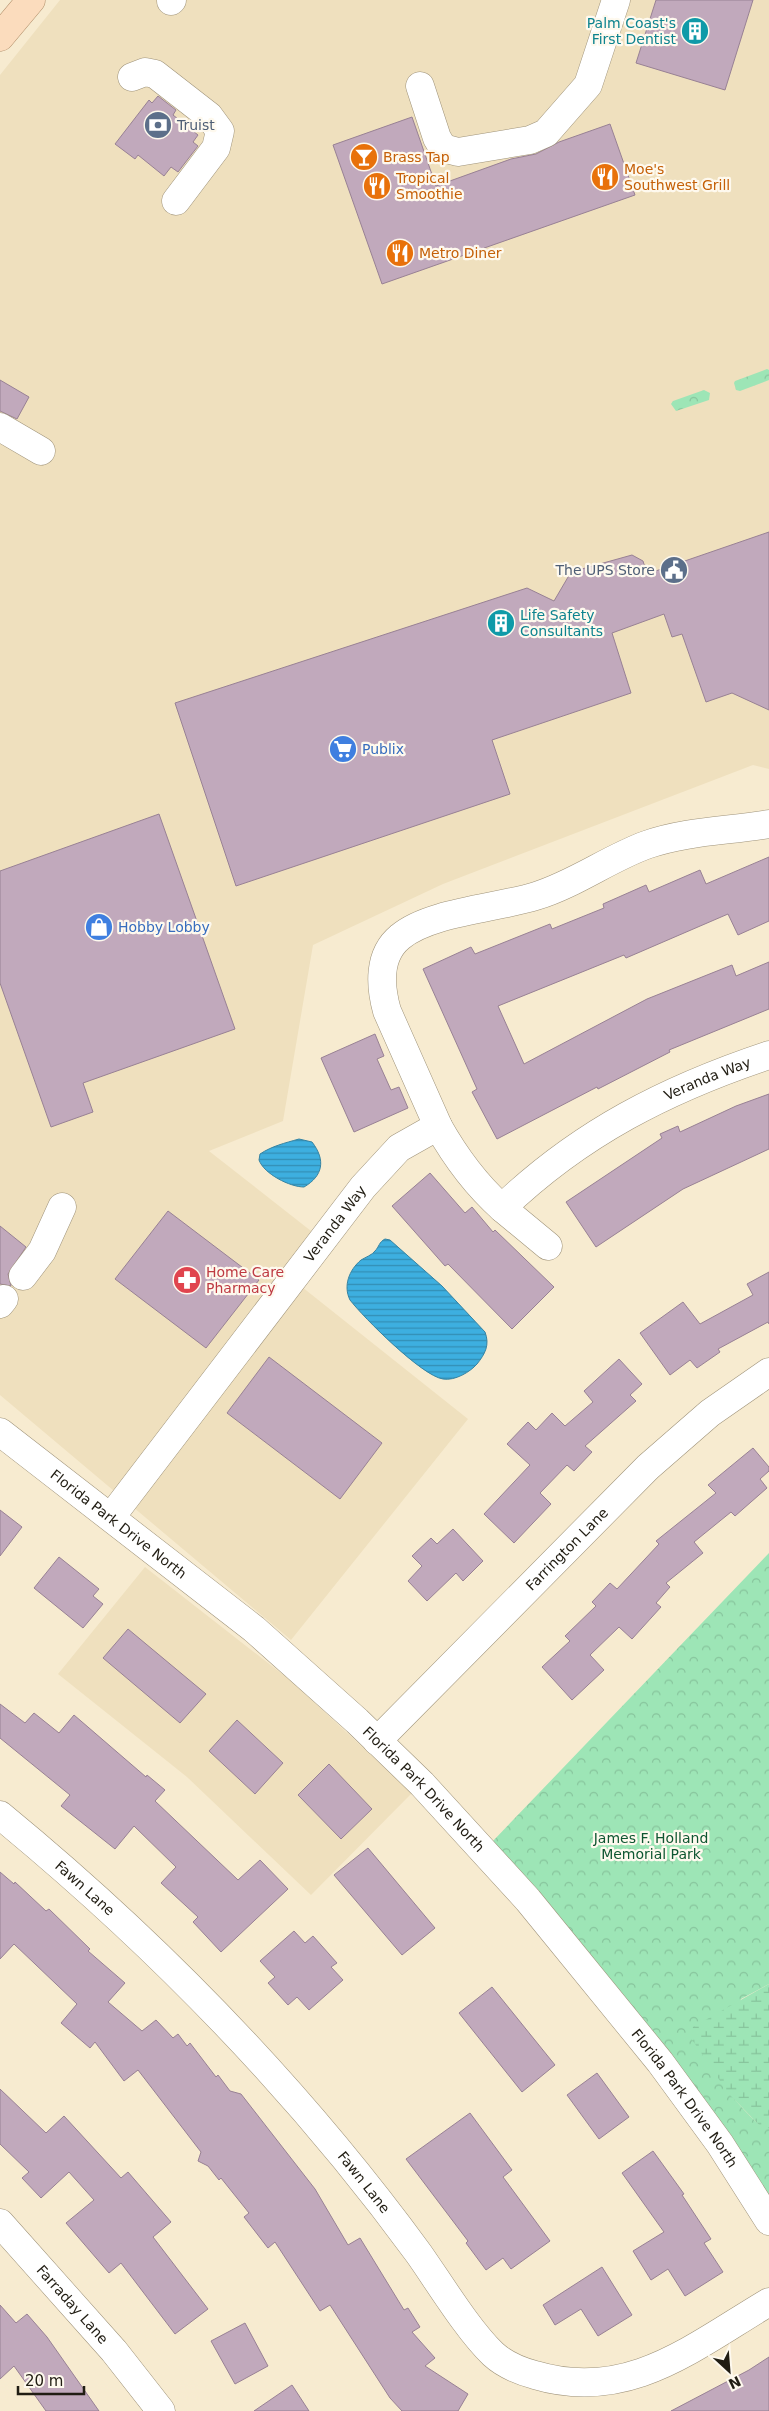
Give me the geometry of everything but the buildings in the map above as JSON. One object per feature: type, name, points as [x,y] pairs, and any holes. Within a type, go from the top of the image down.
[{"type":"main road","points":[[0,37],[31,0]]},
{"type":"street","points":[[420,86],[436,138],[443,148],[458,152],[530,140],[546,133],[588,85],[616,0]]},
{"type":"street","points":[[132,77],[145,72],[154,74],[209,116],[220,131],[220,138],[216,148],[176,201]]},
{"type":"street","points":[[0,427],[41,451]]},
{"type":"street","points":[[548,1246],[480,1188],[456,1158],[438,1126],[387,1011],[382,994],[381,978],[390,948],[398,938],[424,922],[492,907],[557,889],[618,857],[654,843],[692,833],[769,824]]},
{"type":"street","name":"Veranda Way","points":[[502,1208],[555,1161],[582,1141],[630,1113],[713,1074],[769,1054]]},
{"type":"street","name":"Veranda Way","points":[[111,1517],[376,1170],[399,1148],[438,1126]]},
{"type":"street","points":[[23,1276],[42,1251],[62,1208]]},
{"type":"street","name":"Farrington Lane","points":[[377,1741],[655,1461],[710,1413],[769,1372]]},
{"type":"street","name":"Florida Park Drive North","points":[[0,1432],[254,1629],[377,1741],[452,1816],[588,1971],[660,2062],[715,2136],[769,2221]]},
{"type":"street","name":"Fawn Lane","points":[[0,1815],[73,1876],[141,1939],[193,1989],[269,2068],[387,2212],[481,2340],[506,2364],[536,2376],[562,2381],[592,2382],[628,2378],[645,2373],[671,2360],[769,2302]]},
{"type":"street","name":"Farraday Lane","points":[[0,2223],[108,2344],[161,2411]]},
{"type":"shaded area","points":[[60,0],[769,0],[769,769],[753,765],[443,884],[313,945],[283,1121],[209,1151],[334,1249],[302,1287],[468,1419],[291,1640],[0,1395],[0,75]]},
{"type":"shaded area","points":[[145,1567],[291,1681],[412,1793],[311,1895],[187,1777],[58,1674]]},
{"type":"green space","points":[[767,369],[769,370],[769,380],[740,391],[736,390],[735,381]]},
{"type":"green space","points":[[704,390],[710,393],[709,400],[676,411],[671,404],[673,401]]},
{"type":"green space","name":"James F. Holland Memorial Park","points":[[769,1553],[769,1984],[741,1999],[718,2075],[744,2110],[763,2128],[769,2128],[769,2218],[492,1842]]},
{"type":"green space","points":[[769,1984],[769,2128],[763,2129],[729,2094],[691,2038],[693,2027]]},
{"type":"water","points":[[299,1139],[312,1142],[321,1161],[319,1173],[304,1187],[292,1185],[278,1179],[266,1170],[259,1160],[260,1154],[265,1151]]},
{"type":"water","points":[[385,1239],[390,1240],[442,1286],[485,1332],[487,1345],[484,1353],[477,1364],[466,1373],[457,1377],[443,1379],[422,1368],[367,1320],[350,1300],[347,1284],[350,1273],[361,1260],[371,1255]]},
{"type":"place","name":"Palm Coast's First Dentist","points":[[695,31]]},
{"type":"place","name":"Truist","points":[[158,125]]},
{"type":"place","name":"Brass Tap","points":[[364,157]]},
{"type":"place","name":"Moe's Southwest Grill","points":[[605,177]]},
{"type":"place","name":"Tropical Smoothie","points":[[377,186]]},
{"type":"place","name":"Metro Diner","points":[[400,253]]},
{"type":"place","name":"The UPS Store","points":[[674,570]]},
{"type":"place","name":"Life Safety Consultants","points":[[501,623]]},
{"type":"place","name":"Publix","points":[[343,749]]},
{"type":"place","name":"Hobby Lobby","points":[[99,927]]},
{"type":"place","name":"Home Care Pharmacy","points":[[187,1280]]}]
